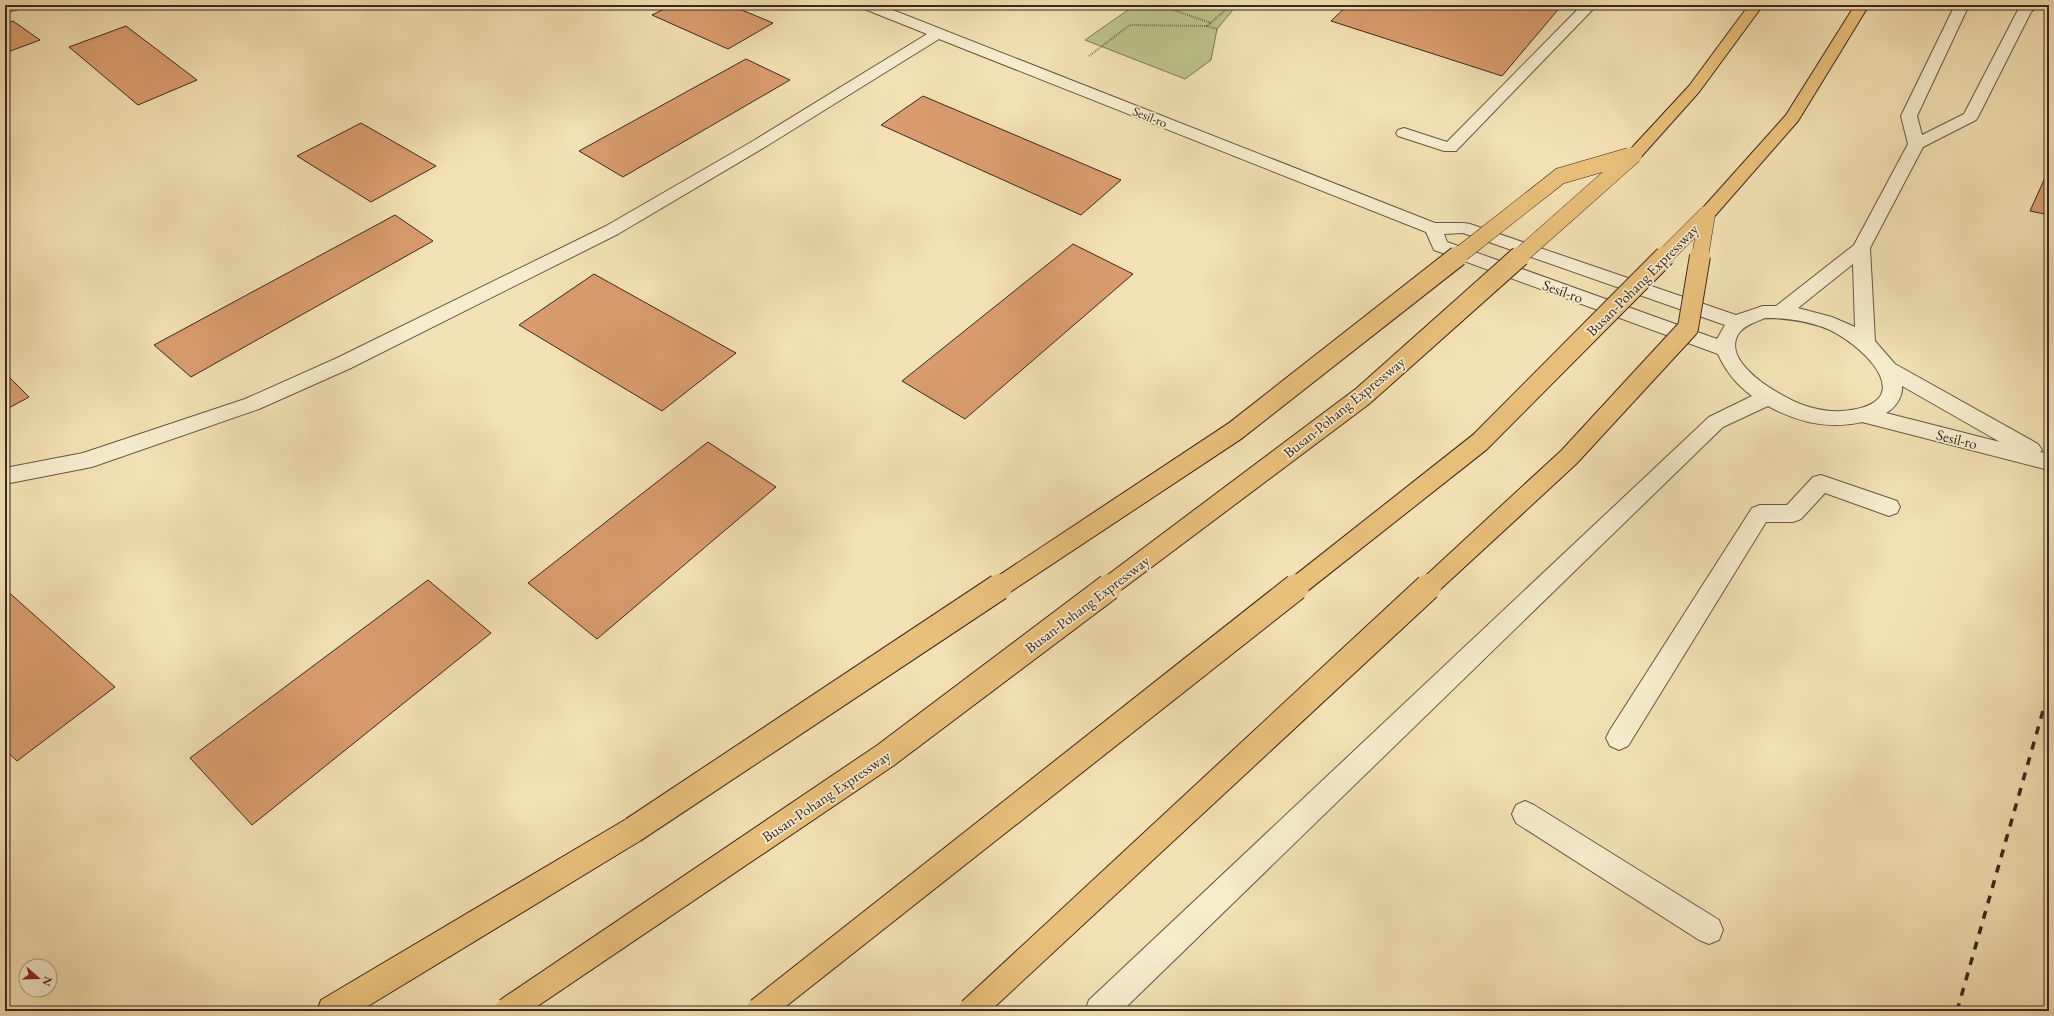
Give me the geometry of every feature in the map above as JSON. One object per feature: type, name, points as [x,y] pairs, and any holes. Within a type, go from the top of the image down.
[{"type":"highway","name":"Busan-Pohang Expressway","points":[[507,1011],[886,755],[1357,401],[1634,155],[1694,89],[1756,5]]},
{"type":"highway","name":"Busan-Pohang Expressway","points":[[759,1011],[1480,442],[1707,214],[1792,118],[1862,5]]},
{"type":"highway","points":[[332,1011],[633,830],[1235,431],[1560,176],[1634,155]]},
{"type":"highway","points":[[972,1011],[1569,456],[1688,328],[1707,214]]},
{"type":"street","points":[[5,9],[17,5]]},
{"type":"street","name":"Sesil-ro","points":[[867,5],[1433,229],[1464,228],[1737,322],[1748,316],[1763,312],[1802,314],[1824,320],[1865,342],[1889,369],[2049,462]]},
{"type":"street","points":[[1404,133],[1450,148],[1590,5]]},
{"type":"street","points":[[1916,144],[1909,116],[1962,5]]},
{"type":"street","points":[[1780,312],[1861,248],[1916,144],[1970,117],[2025,10],[2032,5]]},
{"type":"street","points":[[5,476],[92,459],[252,404],[344,363],[612,230],[759,144],[938,33]]},
{"type":"street","name":"Sesil-ro","points":[[1433,229],[1440,246],[1726,350],[1732,366],[1747,382],[1768,397],[1792,409],[1818,416],[1844,419],[1866,416],[1882,409],[1891,398],[1893,384],[1889,369]]},
{"type":"street","points":[[1861,248],[1865,342]]},
{"type":"street","points":[[1726,350],[1727,334],[1737,322]]},
{"type":"street","points":[[1100,1011],[1716,422],[1768,397]]},
{"type":"street","name":"Sesil-ro","points":[[1866,416],[2049,462]]},
{"type":"street","points":[[1619,738],[1760,514],[1793,513],[1821,483],[1889,507]]},
{"type":"street","points":[[1525,814],[1709,930]]},
{"type":"path","points":[[1159,5],[1211,23]]},
{"type":"path","points":[[1207,26],[1231,5]]},
{"type":"path","points":[[1057,80],[1130,25],[1207,26],[1217,29]]},
{"type":"green space","points":[[1135,5],[1237,5],[1217,29],[1211,60],[1185,79],[1085,40]]},
{"type":"building","points":[[672,5],[730,5],[773,23],[728,49],[652,15]]},
{"type":"building","points":[[1348,5],[1562,5],[1502,76],[1331,21]]},
{"type":"building","points":[[13,21],[40,40],[5,53],[5,24]]},
{"type":"building","points":[[126,26],[197,80],[138,105],[69,47]]},
{"type":"building","points":[[746,59],[790,80],[623,177],[579,151]]},
{"type":"building","points":[[923,96],[1121,180],[1081,215],[881,125]]},
{"type":"building","points":[[361,123],[436,166],[371,202],[297,156]]},
{"type":"building","points":[[2049,169],[2049,215],[2030,211]]},
{"type":"building","points":[[395,215],[433,241],[191,377],[154,345]]},
{"type":"building","points":[[1073,244],[1133,274],[965,419],[902,381]]},
{"type":"building","points":[[594,274],[736,353],[662,411],[519,325]]},
{"type":"building","points":[[5,373],[29,397],[5,410]]},
{"type":"building","points":[[708,442],[776,487],[597,639],[528,583]]},
{"type":"building","points":[[428,580],[491,633],[252,825],[190,758]]},
{"type":"building","points":[[5,589],[115,687],[17,761],[5,750]]},
{"type":"railway","points":[[1957,1011],[2049,690]]},
{"type":"railway","points":[[2045,1011],[2049,995]]}]
